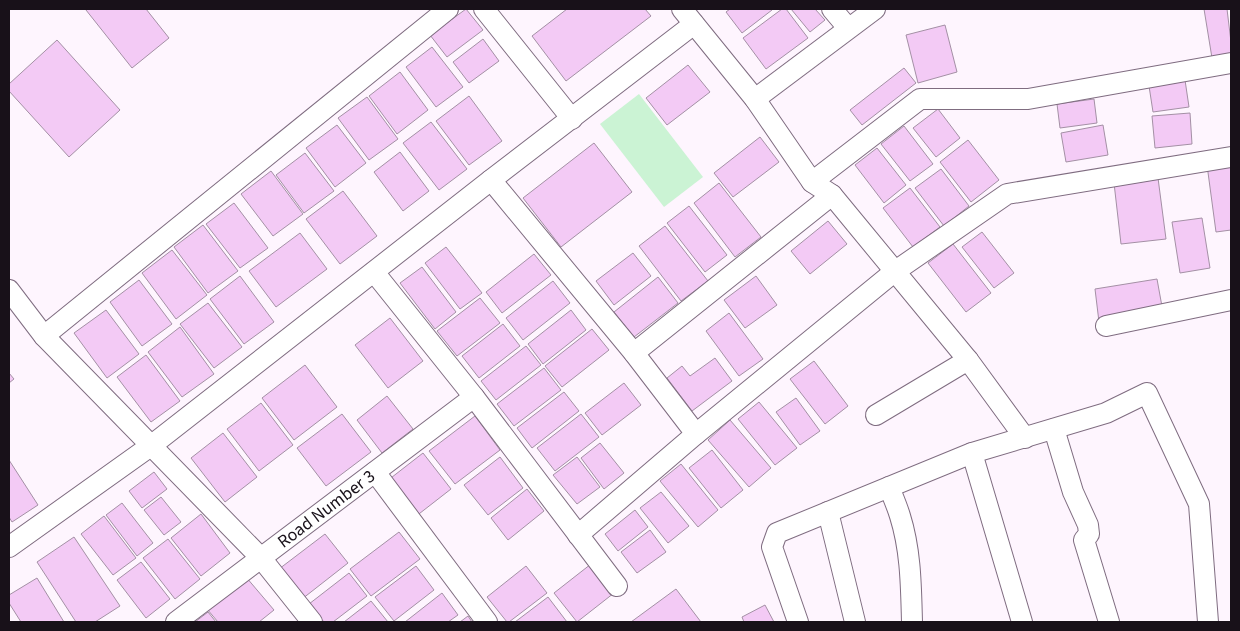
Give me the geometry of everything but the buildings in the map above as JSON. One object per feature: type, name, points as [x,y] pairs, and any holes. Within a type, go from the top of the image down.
[{"type":"street","points":[[44,336],[448,9]]},
{"type":"street","points":[[484,9],[572,119]]},
{"type":"street","points":[[832,9],[848,28]]},
{"type":"street","points":[[755,99],[874,9]]},
{"type":"street","points":[[9,547],[152,445],[572,119],[688,16],[755,99],[812,182],[832,194],[968,360],[1026,438]]},
{"type":"street","points":[[812,182],[920,99],[1028,99],[1231,63]]},
{"type":"street","points":[[578,535],[696,434],[894,272],[1007,194],[1231,157]]},
{"type":"street","points":[[491,180],[634,354],[696,434]]},
{"type":"street","points":[[634,354],[832,194]]},
{"type":"street","points":[[374,272],[474,397],[617,586]]},
{"type":"street","points":[[9,290],[44,336],[261,558],[312,622]]},
{"type":"street","points":[[1106,326],[1231,300]]},
{"type":"street","points":[[876,415],[968,360]]},
{"type":"street","points":[[798,622],[772,547],[777,533],[972,453],[1106,413],[1147,393],[1199,504],[1208,622]]},
{"type":"street","name":"Road Number 3","points":[[176,622],[474,397]]},
{"type":"street","points":[[1054,429],[1077,504],[1088,526],[1089,534],[1084,540],[1110,622]]},
{"type":"street","points":[[972,453],[1022,622]]},
{"type":"street","points":[[374,472],[487,622]]},
{"type":"street","points":[[889,487],[900,517],[906,545],[912,588],[912,622]]},
{"type":"street","points":[[828,512],[856,622]]},
{"type":"green space","points":[[639,94],[703,177],[664,207],[600,124]]}]
